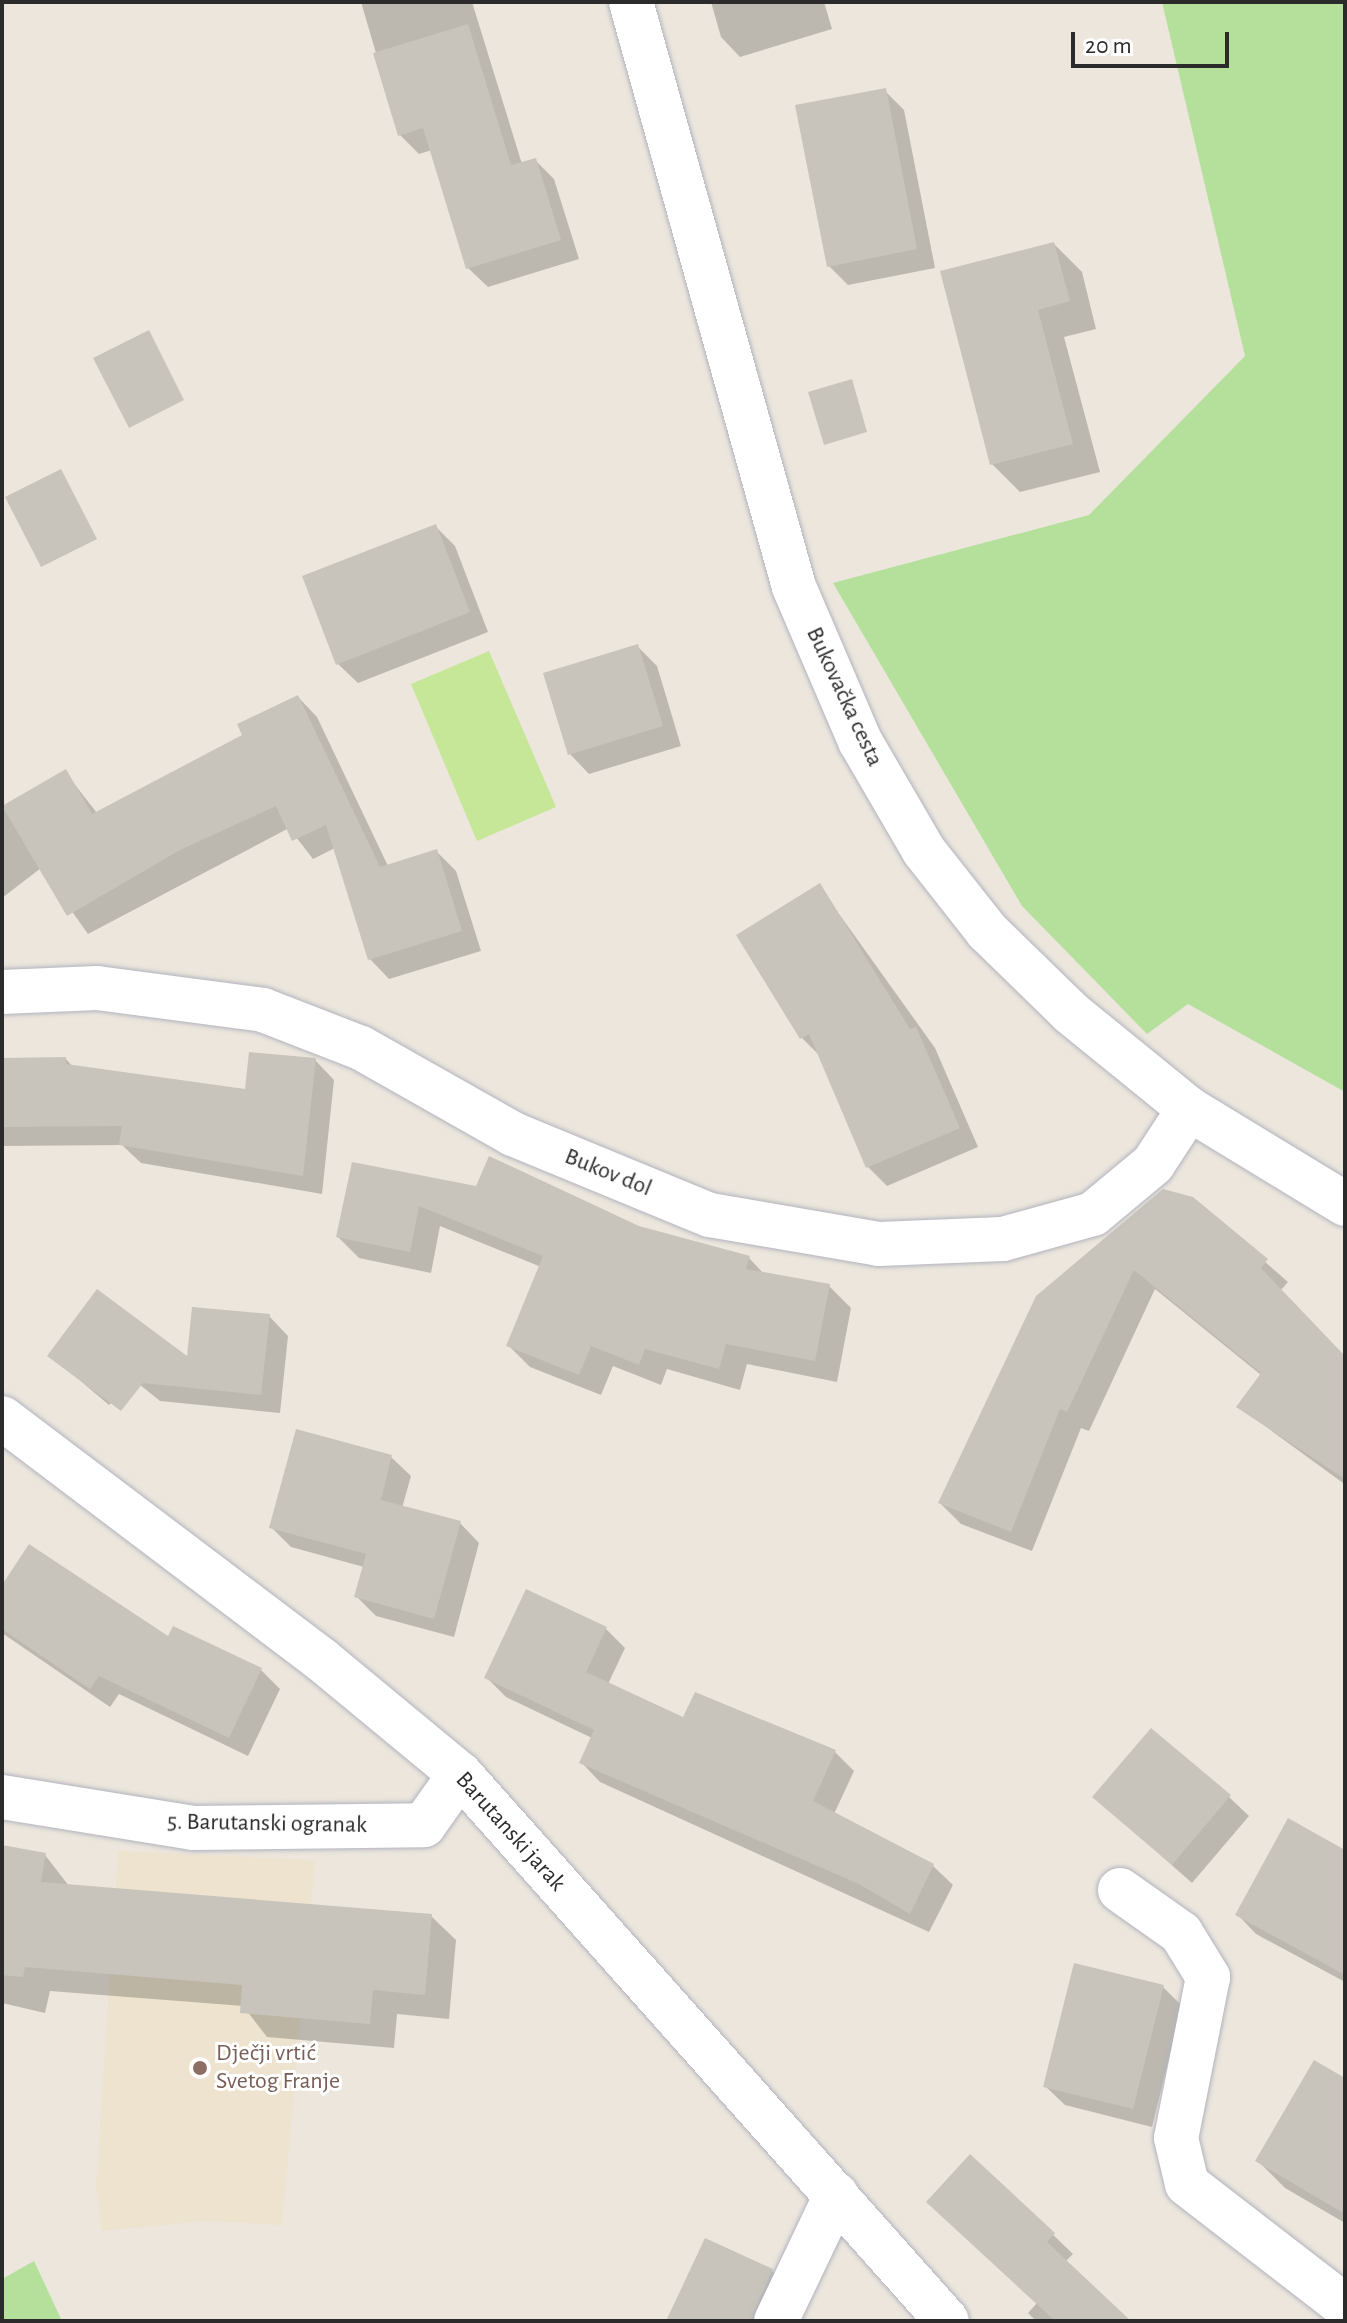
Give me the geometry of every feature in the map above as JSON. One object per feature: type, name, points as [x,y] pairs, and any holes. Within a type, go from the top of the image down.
[{"type":"street","name":"Bukovačka cesta","points":[[631,2],[778,539],[860,741],[924,851],[987,931],[1071,1013],[1189,1109],[1345,1204]]},
{"type":"street","name":"Bukov dol","points":[[2,992],[97,988],[263,1010],[361,1048],[513,1134],[710,1215],[879,1244],[1003,1239],[1045,1234],[1093,1214],[1153,1164],[1189,1109]]},
{"type":"street","name":"Barutanski jarak","points":[[2,1418],[460,1774],[946,2320]]},
{"type":"street","name":"5. Barutanski ogranak","points":[[2,1797],[194,1828],[424,1825],[460,1774]]},
{"type":"street","points":[[1120,1890],[1181,1933],[1208,1977],[1176,2138],[1187,2184],[1345,2306]]},
{"type":"street","points":[[776,2321],[836,2195]]},
{"type":"shaded area","name":"Dječji vrtić Svetog Franje","points":[[118,1851],[315,1860],[282,2225],[204,2221],[102,2231],[96,2188]]},
{"type":"green space","points":[[1162,2],[1345,2],[1345,1092],[1188,1004],[1147,1034],[1022,906],[833,583],[1089,515],[1245,356]]},
{"type":"green space","points":[[489,651],[556,807],[477,841],[411,684]]},
{"type":"green space","points":[[34,2261],[62,2321],[2,2321],[2,2279]]},
{"type":"building","points":[[468,24],[511,165],[536,158],[561,240],[466,269],[423,128],[398,136],[373,53]]},
{"type":"building","points":[[886,88],[917,249],[827,267],[795,105]]},
{"type":"building","points":[[1054,242],[1070,301],[1038,310],[1073,444],[990,465],[940,271]]},
{"type":"building","points":[[149,330],[184,400],[129,428],[93,358]]},
{"type":"building","points":[[852,379],[867,432],[824,445],[808,392]]},
{"type":"building","points":[[61,469],[97,539],[41,567],[5,497]]},
{"type":"building","points":[[436,524],[470,612],[336,665],[302,576]]},
{"type":"building","points":[[638,644],[663,726],[568,755],[543,673]]},
{"type":"building","points":[[298,695],[380,867],[437,849],[462,931],[368,960],[326,825],[292,841],[276,806],[180,850],[67,916],[2,806],[66,769],[92,814],[242,735],[237,724]]},
{"type":"building","points":[[820,883],[910,1029],[916,1027],[960,1128],[866,1168],[809,1034],[800,1039],[736,935]]},
{"type":"building","points":[[249,1052],[316,1058],[303,1176],[119,1145],[122,1126],[2,1127],[2,1058],[66,1057],[66,1064],[245,1089]]},
{"type":"building","points":[[489,1156],[639,1226],[750,1256],[746,1269],[830,1284],[815,1361],[726,1344],[719,1369],[645,1349],[639,1365],[591,1346],[579,1375],[506,1346],[543,1256],[419,1206],[410,1252],[336,1237],[352,1162],[476,1186]]},
{"type":"building","points":[[1163,1189],[1193,1197],[1268,1259],[1261,1268],[1345,1356],[1345,1479],[1236,1407],[1261,1373],[1134,1270],[1067,1412],[1060,1409],[1011,1532],[938,1503],[1036,1296]]},
{"type":"building","points":[[97,1289],[187,1356],[192,1307],[270,1314],[261,1395],[143,1383],[121,1411],[47,1356]]},
{"type":"building","points":[[296,1429],[392,1455],[381,1500],[461,1521],[434,1619],[354,1597],[366,1554],[269,1528]]},
{"type":"building","points":[[29,1544],[168,1636],[173,1626],[262,1668],[229,1738],[99,1676],[90,1689],[2,1629],[2,1585]]},
{"type":"building","points":[[526,1589],[607,1627],[586,1672],[683,1717],[695,1692],[836,1750],[813,1801],[934,1864],[910,1914],[859,1884],[579,1763],[594,1730],[484,1678]]},
{"type":"building","points":[[1151,1728],[1231,1795],[1172,1865],[1092,1797]]},
{"type":"building","points":[[1288,1818],[1345,1850],[1345,1975],[1235,1915]]},
{"type":"building","points":[[2,1845],[46,1853],[41,1882],[432,1914],[425,1995],[373,1990],[370,2024],[240,2013],[242,1985],[25,1967],[23,1977],[2,1975]]},
{"type":"building","points":[[1074,1963],[1164,1985],[1133,2109],[1043,2087]]},
{"type":"building","points":[[1314,2060],[1345,2078],[1345,2214],[1255,2161]]},
{"type":"building","points":[[970,2154],[1055,2233],[1047,2242],[1131,2321],[1055,2321],[926,2202]]},
{"type":"building","points":[[705,2238],[773,2269],[751,2321],[666,2321]]},
{"type":"place","name":"Dječji vrtić Svetog Franje","points":[[200,2068]]}]
